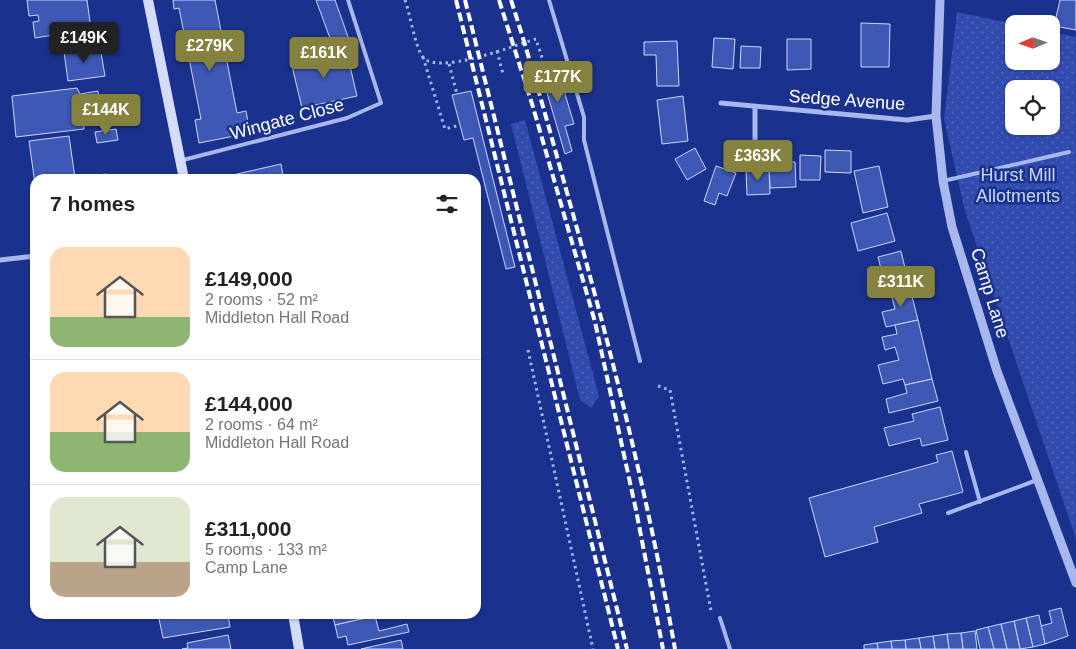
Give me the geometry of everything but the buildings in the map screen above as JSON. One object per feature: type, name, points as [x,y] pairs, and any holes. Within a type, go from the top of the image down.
[{"type":"main road","points":[[148,0],[183,174]]},
{"type":"main road","points":[[294,619],[299,649]]},
{"type":"street","name":"Camp Lane","points":[[940,0],[936,116],[943,182],[952,227],[997,371],[1076,583]]},
{"type":"street","name":"Sedge Avenue","points":[[721,104],[907,120],[936,116]]},
{"type":"street","points":[[755,107],[755,140]]},
{"type":"street","points":[[0,260],[30,257]]},
{"type":"lane","name":"Wingate Close","points":[[180,161],[347,118],[381,103],[348,0]]},
{"type":"lane","points":[[549,0],[584,117],[584,140],[640,361]]},
{"type":"lane","points":[[943,182],[1070,152]]},
{"type":"lane","points":[[966,452],[980,502]]},
{"type":"lane","points":[[948,513],[1037,480]]},
{"type":"lane","points":[[720,618],[730,649]]},
{"type":"path","points":[[405,0],[445,130],[460,125]]},
{"type":"path","points":[[422,57],[433,64],[449,64],[536,39],[545,67]]},
{"type":"path","points":[[496,51],[504,74]]},
{"type":"path","points":[[449,64],[457,94]]},
{"type":"path","points":[[528,350],[593,649]]},
{"type":"path","points":[[658,386],[670,390],[713,618]]},
{"type":"green space","name":"Hurst Mill Allotments","points":[[957,12],[1005,22],[1005,70],[1060,70],[1060,34],[1076,37],[1076,539],[965,211],[944,119]]},
{"type":"green space","points":[[525,120],[599,396],[591,408],[580,400],[511,124]]},
{"type":"railway","points":[[456,0],[618,649]]},
{"type":"railway","points":[[465,0],[627,649]]},
{"type":"railway","points":[[499,0],[533,107],[595,322],[636,510],[663,649]]},
{"type":"railway","points":[[511,0],[551,134],[616,376],[654,539],[675,649]]}]
